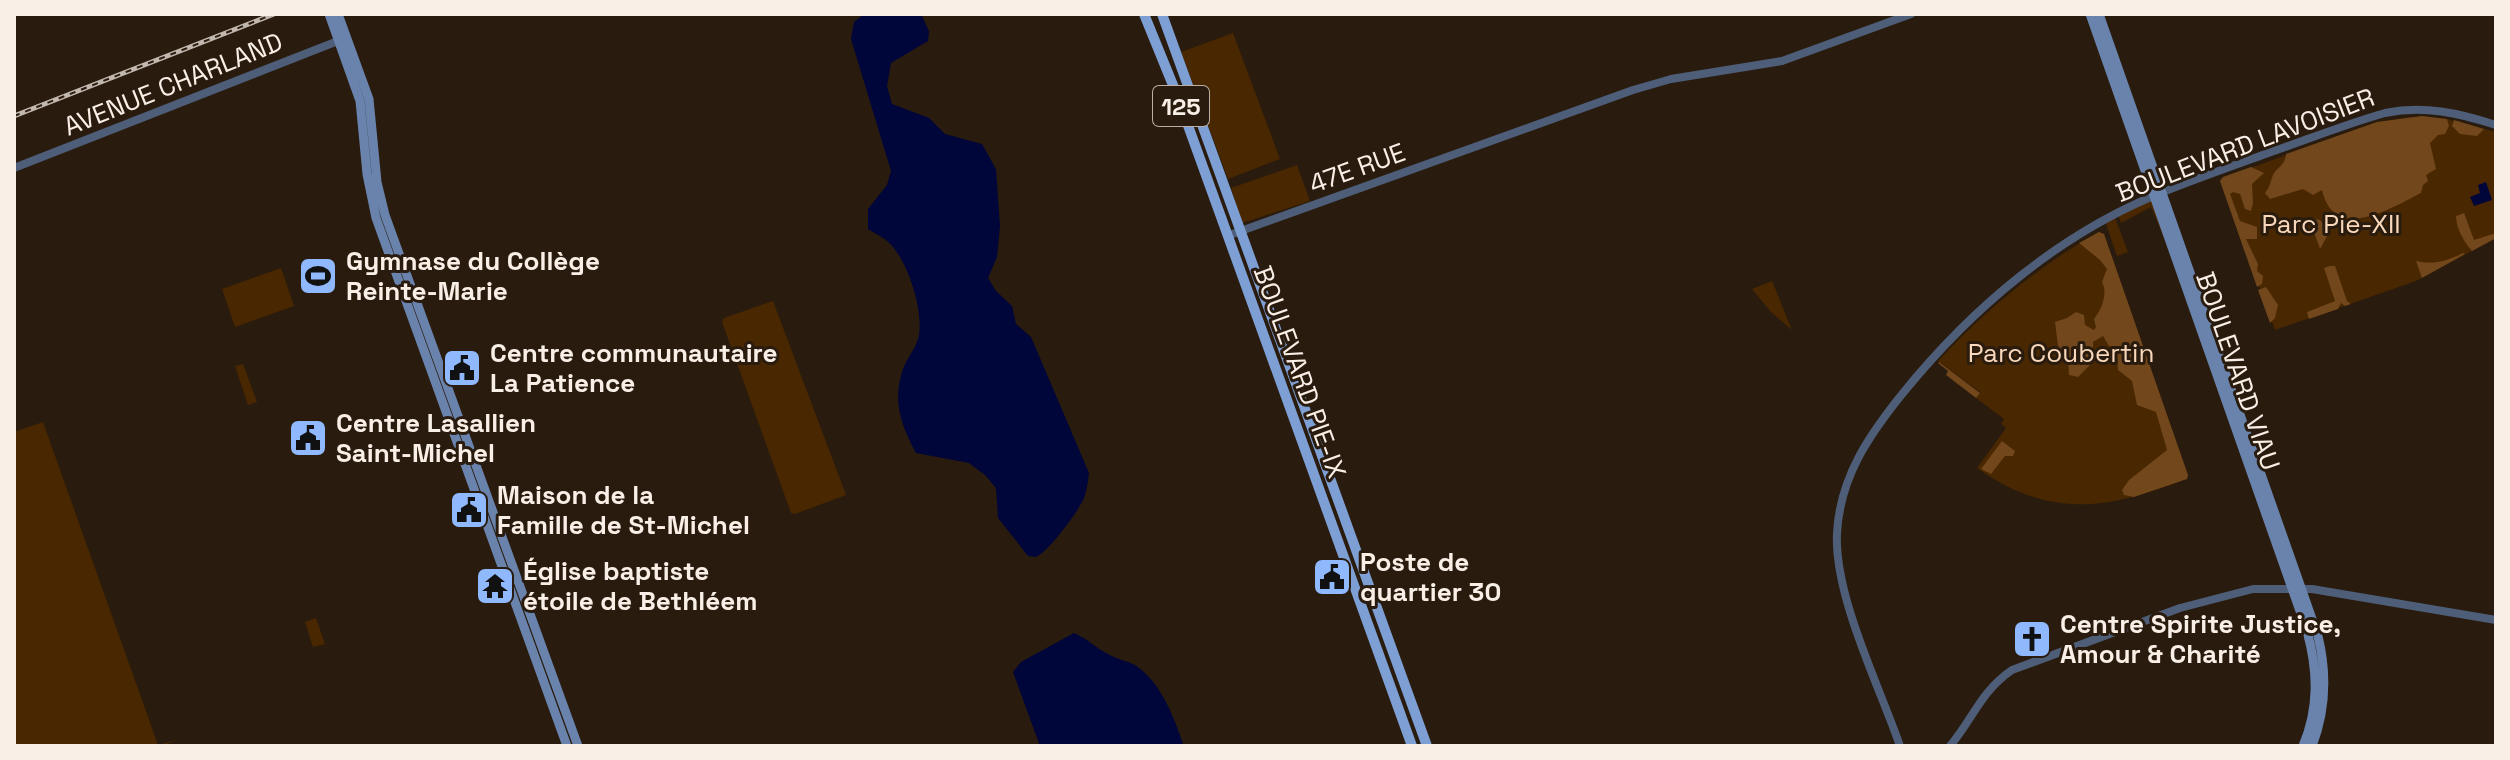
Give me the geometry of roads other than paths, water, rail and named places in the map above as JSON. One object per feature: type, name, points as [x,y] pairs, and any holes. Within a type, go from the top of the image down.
[{"type":"main road","points":[[329,14],[370,104],[377,182],[385,215],[578,746]]},
{"type":"main road","points":[[338,14],[362,107],[367,174],[376,218],[567,746]]},
{"type":"main road","name":"BOULEVARD PIE-IX","points":[[1144,14],[1412,746]]},
{"type":"main road","name":"BOULEVARD PIE-IX","points":[[1162,14],[1427,746]]},
{"type":"main road","name":"BOULEVARD VIAU","points":[[2090,14],[2296,587],[2318,636],[2324,671],[2323,705],[2312,746]]},
{"type":"main road","name":"BOULEVARD VIAU","points":[[2099,14],[2157,194]]},
{"type":"main road","name":"BOULEVARD VIAU","points":[[2296,587],[2316,675],[2313,714],[2303,746]]},
{"type":"street","name":"47E RUE","points":[[1227,236],[1656,83],[1782,61],[1911,14]]},
{"type":"street","name":"AVENUE CHARLAND","points":[[14,168],[343,39]]},
{"type":"street","name":"BOULEVARD LAVOISIER","points":[[1900,746],[1846,596],[1838,556],[1839,515],[1847,480],[1863,447],[1889,410],[1954,334],[2018,277],[2092,228],[2157,194],[2396,110],[2449,112],[2496,125]]},
{"type":"street","points":[[1950,746],[1991,686],[2020,666],[2214,597],[2253,589],[2296,587],[2496,620]]},
{"type":"railway","points":[[14,116],[274,14]]},
{"type":"place","name":"Gymnase du Collège Reinte-Marie","points":[[318,276]]},
{"type":"place","name":"Centre communautaire La Patience","points":[[462,368]]},
{"type":"place","name":"Centre Lasallien Saint-Michel","points":[[308,438]]},
{"type":"place","name":"Maison de la Famille de St-Michel","points":[[469,510]]},
{"type":"place","name":"Poste de quartier 30","points":[[1332,577]]},
{"type":"place","name":"Église baptiste étoile de Bethléem","points":[[495,586]]},
{"type":"place","name":"Centre Spirite Justice, Amour & Charité","points":[[2032,639]]},
{"type":"park label","name":"Parc Pie-XII","points":[[2331,224]]},
{"type":"park label","name":"Parc Coubertin","points":[[2061,353]]}]
